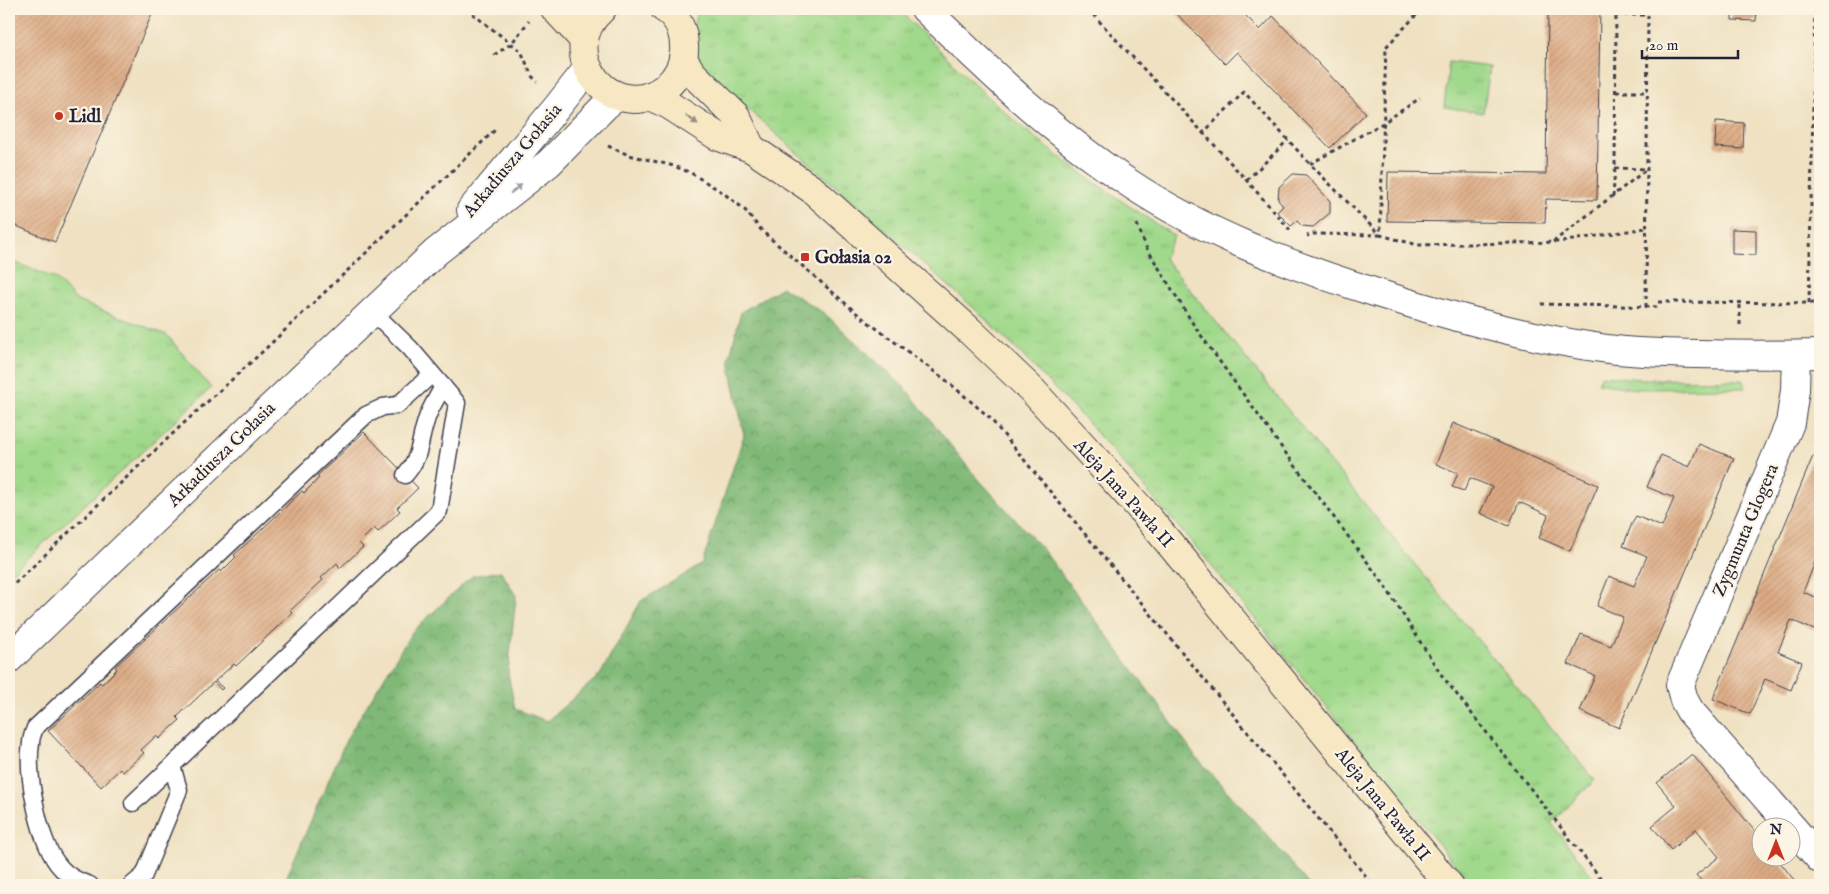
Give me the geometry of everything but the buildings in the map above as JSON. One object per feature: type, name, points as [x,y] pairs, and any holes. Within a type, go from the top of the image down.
[{"type":"street","points":[[602,9],[595,15],[588,26],[584,40],[584,54],[588,68],[595,80],[605,90],[618,96],[634,99],[650,96],[661,91],[679,72],[683,59],[684,42],[680,25],[669,10]]},
{"type":"street","points":[[925,9],[1010,91],[1052,126],[1129,183],[1213,230],[1290,264],[1403,302],[1474,322],[1603,348],[1656,353],[1808,355]]},
{"type":"street","points":[[544,12],[584,40]]},
{"type":"street","points":[[683,59],[692,73],[736,116],[751,148]]},
{"type":"street","name":"Arkadiusza Gołasia","points":[[436,252],[588,68]]},
{"type":"street","name":"Arkadiusza Gołasia","points":[[9,659],[268,410],[436,252],[549,163],[606,105],[618,96]]},
{"type":"street","name":"Aleja Jana Pawła II","points":[[650,96],[669,105],[717,136],[751,148],[813,190],[963,325],[1033,391],[1139,507],[1449,885]]},
{"type":"street","name":"Zygmunta Glogera","points":[[1808,355],[1795,390],[1790,423],[1680,685],[1684,700],[1690,711],[1820,859]]},
{"type":"lane","points":[[134,803],[438,511],[458,403],[410,348],[372,312]]},
{"type":"lane","points":[[90,885],[72,878],[60,868],[43,835],[30,774],[31,743],[35,728],[366,415],[383,407],[398,405],[432,374]]},
{"type":"lane","points":[[405,475],[413,466],[420,450],[426,420],[443,386]]},
{"type":"lane","points":[[132,885],[144,875],[179,790],[172,766]]},
{"type":"path","points":[[466,9],[521,51],[532,76],[540,86]]},
{"type":"path","points":[[1088,9],[1246,180],[1291,233],[1284,233]]},
{"type":"path","points":[[1380,235],[1386,47],[1422,9]]},
{"type":"path","points":[[1612,197],[1615,168],[1616,9]]},
{"type":"path","points":[[1646,307],[1648,9]]},
{"type":"path","points":[[1809,303],[1814,9]]},
{"type":"path","points":[[494,55],[511,44],[544,12]]},
{"type":"path","points":[[1616,15],[1648,15]]},
{"type":"path","points":[[1202,134],[1244,92],[1310,164],[1380,235]]},
{"type":"path","points":[[1616,92],[1648,92]]},
{"type":"path","points":[[1310,164],[1383,123],[1420,98]]},
{"type":"path","points":[[9,589],[498,128]]},
{"type":"path","points":[[1246,180],[1288,140]]},
{"type":"path","points":[[606,145],[629,155],[674,166],[691,173],[722,192],[744,209],[762,231],[860,316],[947,381],[990,417],[1373,885]]},
{"type":"path","points":[[1615,168],[1648,169]]},
{"type":"path","points":[[1553,242],[1648,169]]},
{"type":"path","points":[[1129,183],[1130,207],[1146,247],[1195,327],[1276,440],[1383,583],[1440,674],[1606,885]]},
{"type":"path","points":[[1305,236],[1313,234],[1380,235],[1418,244],[1553,242],[1646,228]]},
{"type":"path","points":[[1658,302],[1820,303]]},
{"type":"path","points":[[1538,304],[1658,307]]},
{"type":"green space","points":[[700,9],[898,9],[1024,128],[1091,180],[1174,236],[1164,258],[1381,524],[1595,780],[1551,823],[1599,885],[1472,885],[1201,553],[1088,423],[976,310],[701,68],[697,61],[692,38],[694,23]]},
{"type":"green space","points":[[1449,62],[1490,67],[1483,113],[1444,107]]},
{"type":"green space","points":[[9,260],[56,279],[77,301],[167,335],[211,388],[9,575]]},
{"type":"green space","points":[[782,287],[824,313],[905,388],[971,471],[1044,551],[1194,755],[1267,835],[1309,885],[283,885],[347,738],[412,632],[472,576],[501,571],[516,596],[508,673],[515,709],[547,721],[600,675],[641,601],[702,564],[744,435],[729,360],[741,312]]},
{"type":"green space","points":[[1602,375],[1639,379],[1742,380],[1746,388],[1636,389],[1598,383]]},
{"type":"place","name":"Lidl","points":[[59,116]]},
{"type":"place","name":"Gołasia 02","points":[[805,257]]}]
